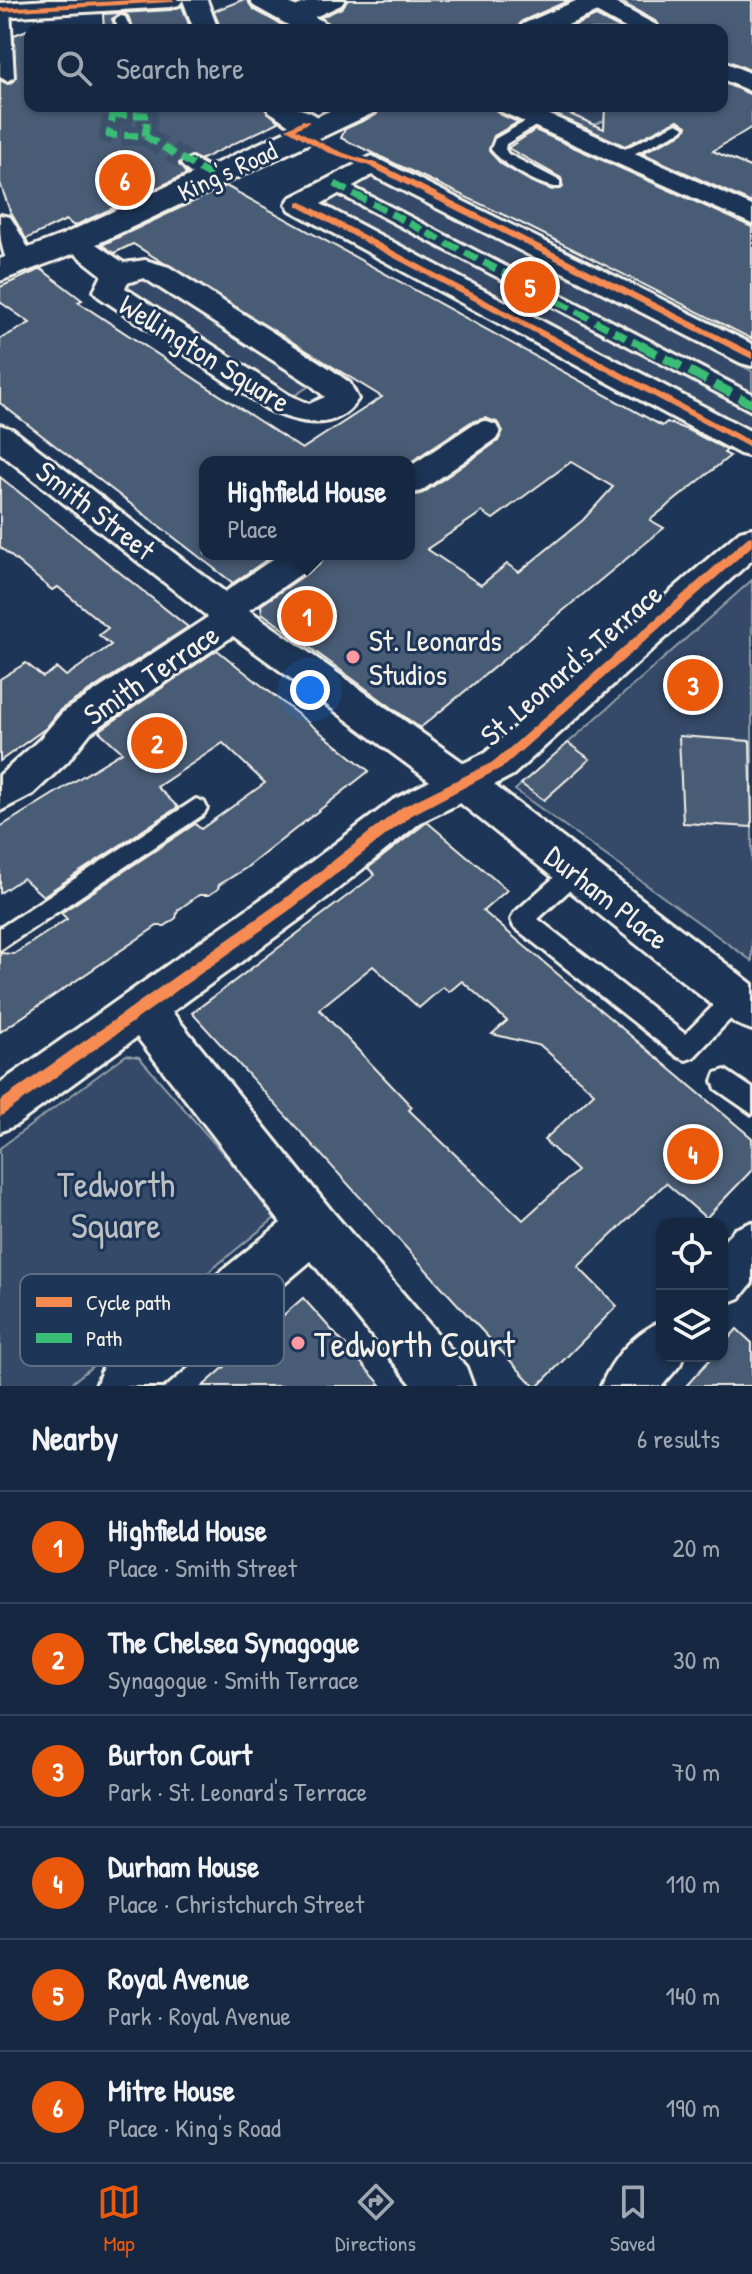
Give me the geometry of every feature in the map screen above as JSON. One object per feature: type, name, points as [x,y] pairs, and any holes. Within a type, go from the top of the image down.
[{"type":"main road","points":[[264,0],[305,23]]},
{"type":"main road","points":[[546,24],[598,1]]},
{"type":"main road","name":"King's Road","points":[[11,266],[74,242],[202,171],[317,129],[352,112]]},
{"type":"street","points":[[2,10],[119,16],[171,0]]},
{"type":"street","points":[[195,0],[204,24]]},
{"type":"street","points":[[305,23],[333,0]]},
{"type":"street","points":[[598,1],[637,24]]},
{"type":"street","points":[[728,72],[752,84]]},
{"type":"street","points":[[288,112],[317,129]]},
{"type":"street","points":[[522,112],[752,216]]},
{"type":"street","points":[[752,356],[372,164],[300,204],[752,446]]},
{"type":"street","points":[[335,184],[752,404]]},
{"type":"street","points":[[0,223],[11,266]]},
{"type":"street","name":"Wellington Square","points":[[74,242],[121,275]]},
{"type":"street","name":"Wellington Square","points":[[137,270],[159,273],[321,377],[339,390],[342,399],[318,415],[303,414],[278,402],[113,296],[109,287],[121,275],[137,270]]},
{"type":"street","points":[[415,479],[484,432]]},
{"type":"street","name":"Smith Street","points":[[0,436],[229,614],[463,784]]},
{"type":"street","name":"St. Leonard's Terrace","points":[[142,1009],[289,903],[407,811],[499,764],[752,540]]},
{"type":"street","name":"Smith Terrace","points":[[0,795],[19,783],[76,723],[229,614],[297,560]]},
{"type":"street","name":"Durham Place","points":[[463,784],[744,1004]]},
{"type":"street","points":[[0,1110],[142,1009],[314,1227],[447,1386]]},
{"type":"street","points":[[257,1274],[314,1227]]},
{"type":"street","points":[[728,1273],[752,1246]]},
{"type":"street","points":[[627,1386],[656,1354]]},
{"type":"street","points":[[122,1386],[146,1366]]},
{"type":"lane","points":[[2,10],[7,77]]},
{"type":"lane","points":[[537,119],[500,142],[498,149],[503,157],[555,184]]},
{"type":"lane","points":[[618,156],[677,127]]},
{"type":"lane","points":[[0,940],[196,808]]},
{"type":"lane","points":[[575,872],[522,920],[686,1049],[744,1004]]},
{"type":"lane","points":[[725,1081],[752,1103]]},
{"type":"green space","points":[[565,112],[605,112],[605,120],[595,125]]},
{"type":"green space","points":[[369,173],[752,371],[752,439],[316,203]]},
{"type":"green space","points":[[141,278],[148,279],[311,385],[292,397],[123,288]]},
{"type":"green space","points":[[752,580],[752,961],[515,790]]},
{"type":"green space","name":"Tedworth Square","points":[[126,1055],[139,1057],[274,1212],[275,1218],[206,1274],[20,1274],[20,1366],[93,1366],[68,1386],[0,1386],[0,1148]]},
{"type":"building","points":[[247,0],[253,9],[280,24],[219,24],[214,11]]},
{"type":"building","points":[[348,0],[570,0],[520,24],[328,24],[321,17],[342,8]]},
{"type":"building","points":[[618,0],[752,0],[752,71],[728,61],[728,24],[657,22]]},
{"type":"building","points":[[182,6],[189,24],[131,24],[128,16],[122,13],[112,19],[114,24],[104,24],[103,14],[171,10]]},
{"type":"building","points":[[596,16],[611,24],[578,24]]},
{"type":"building","points":[[24,31],[24,112],[268,112],[279,122],[200,160],[189,155],[178,164],[187,174],[74,226],[66,220],[26,239],[10,211],[0,183],[0,80],[8,84],[15,80],[14,35]]},
{"type":"building","points":[[728,85],[752,95],[752,127],[713,151],[752,168],[752,203],[642,153],[684,132],[687,126],[678,120],[625,146],[550,112],[565,112],[604,129],[605,112],[728,112]]},
{"type":"building","points":[[378,112],[498,112],[518,122],[494,136],[489,151],[501,164],[532,182],[552,190],[563,187],[561,178],[508,148],[535,130],[752,227],[752,339],[523,224],[341,138],[345,129]]},
{"type":"building","points":[[226,186],[662,426],[667,422],[690,431],[727,450],[724,453],[730,456],[650,520],[664,528],[420,728],[262,613],[261,605],[322,560],[415,560],[415,495],[423,493],[498,441],[503,431],[497,422],[485,418],[471,422],[415,459],[415,456],[199,456],[199,557],[0,403],[0,339],[30,323],[0,302],[0,287],[41,269],[82,300],[78,302],[302,449],[382,397],[133,244],[114,253],[102,245]],"holes":[[[571,462],[613,487],[583,520],[519,572],[507,564],[481,585],[427,549],[482,512],[493,519]]]},
{"type":"building","points":[[0,477],[188,627],[60,710],[46,728],[0,761],[0,679],[26,663],[43,677],[57,668],[66,676],[111,645],[99,635],[108,628],[58,587],[52,590],[0,547]]},
{"type":"building","points":[[203,560],[266,560],[233,583]]},
{"type":"building","points":[[217,650],[369,771],[246,868],[219,885],[218,889],[209,895],[199,895],[178,910],[176,918],[165,926],[157,926],[0,1032],[0,953],[14,954],[67,919],[61,913],[195,824],[201,829],[265,783],[223,743],[157,787],[178,807],[43,896],[23,878],[0,893],[0,827],[122,752],[99,731]]},
{"type":"building","points":[[679,736],[750,741],[752,827],[683,823]]},
{"type":"building","points":[[568,743],[590,759],[544,800],[521,784]]},
{"type":"building","points":[[427,822],[507,890],[483,911],[752,1138],[752,1170],[706,1218],[666,1183],[578,1267],[617,1306],[538,1386],[534,1386],[472,1320],[192,1013],[375,875],[368,868]],"holes":[[[373,966],[419,1008],[443,987],[449,992],[462,981],[507,1021],[492,1034],[541,1046],[594,1093],[544,1140],[577,1171],[523,1220],[409,1110],[412,1107],[319,1009]]]},
{"type":"building","name":"Tedworth Court","points":[[303,1298],[382,1386],[203,1386],[226,1366],[284,1366],[284,1315]]},
{"type":"building","points":[[737,1329],[752,1343],[752,1386],[686,1386],[708,1362],[728,1362],[728,1339]]},
{"type":"tunnel","points":[[113,115],[148,115],[145,136],[109,135],[113,115]]},
{"type":"tunnel","points":[[145,136],[191,164]]},
{"type":"marked path","points":[[145,136],[109,135],[113,115],[148,115],[145,136],[214,178]]},
{"type":"marked path","points":[[335,184],[752,404]]},
{"type":"cycle path","points":[[0,10],[171,0]]},
{"type":"cycle path","points":[[306,122],[290,129],[340,155],[372,164],[752,356]]},
{"type":"cycle path","points":[[300,204],[752,446]]},
{"type":"cycle path","points":[[0,1110],[289,903],[407,811],[499,764],[752,540]]},
{"type":"place","name":"Mitre House","points":[[125,180]]},
{"type":"place","name":"Royal Avenue","points":[[530,287]]},
{"type":"place","name":"Highfield House","points":[[307,616]]},
{"type":"place","name":"St. Leonards Studios","points":[[353,657]]},
{"type":"place","name":"Burton Court","points":[[693,685]]},
{"type":"place","name":"The Chelsea Synagogue","points":[[157,743]]},
{"type":"place","name":"Durham House","points":[[693,1154]]},
{"type":"place","name":"Tedworth Court","points":[[298,1343]]}]
